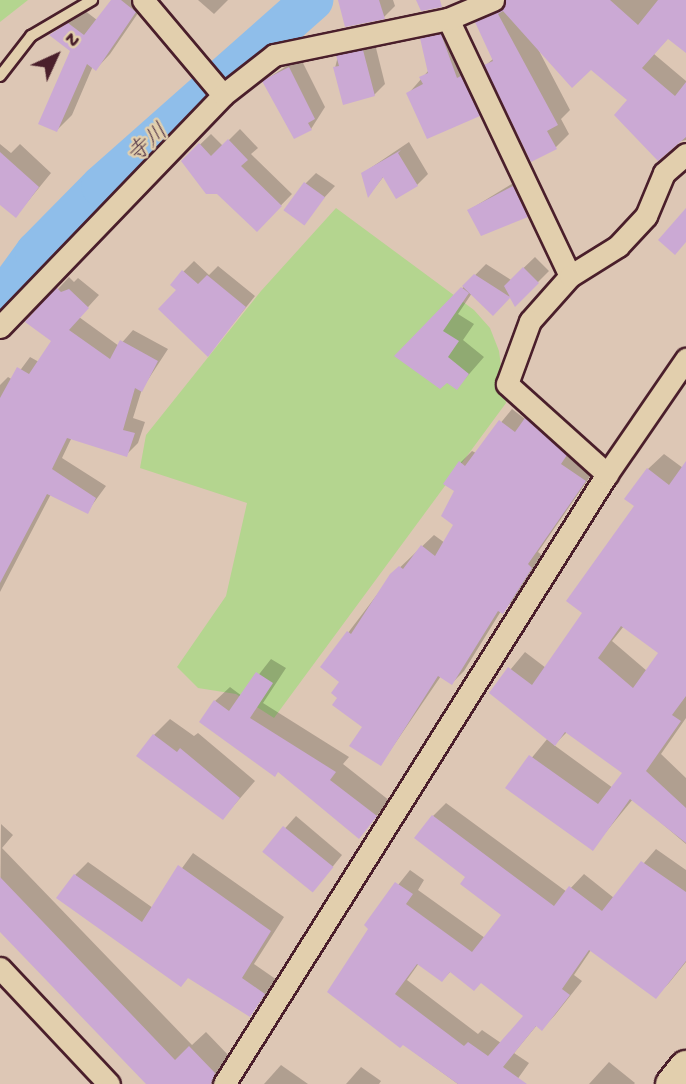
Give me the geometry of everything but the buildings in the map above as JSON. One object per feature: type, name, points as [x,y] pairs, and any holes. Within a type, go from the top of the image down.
[{"type":"main road","points":[[673,1084],[686,1067]]},
{"type":"street","points":[[143,0],[223,95]]},
{"type":"street","points":[[0,327],[223,95],[274,55],[448,19],[494,0]]},
{"type":"street","points":[[448,19],[570,276]]},
{"type":"street","points":[[607,474],[507,384],[530,321],[570,276],[618,246],[646,216],[664,173],[686,154]]},
{"type":"street","points":[[224,1084],[607,474],[686,359]]},
{"type":"street","points":[[0,968],[109,1084]]},
{"type":"lane","points":[[0,76],[31,36],[92,0]]},
{"type":"green space","points":[[0,0],[28,0],[0,22]]},
{"type":"green space","points":[[336,208],[474,310],[490,328],[499,351],[506,403],[274,718],[236,694],[198,688],[177,667],[226,596],[247,503],[140,468],[146,435],[261,291]]},
{"type":"waterway","name":"寺川","points":[[0,303],[36,253],[102,186],[312,0]]}]
